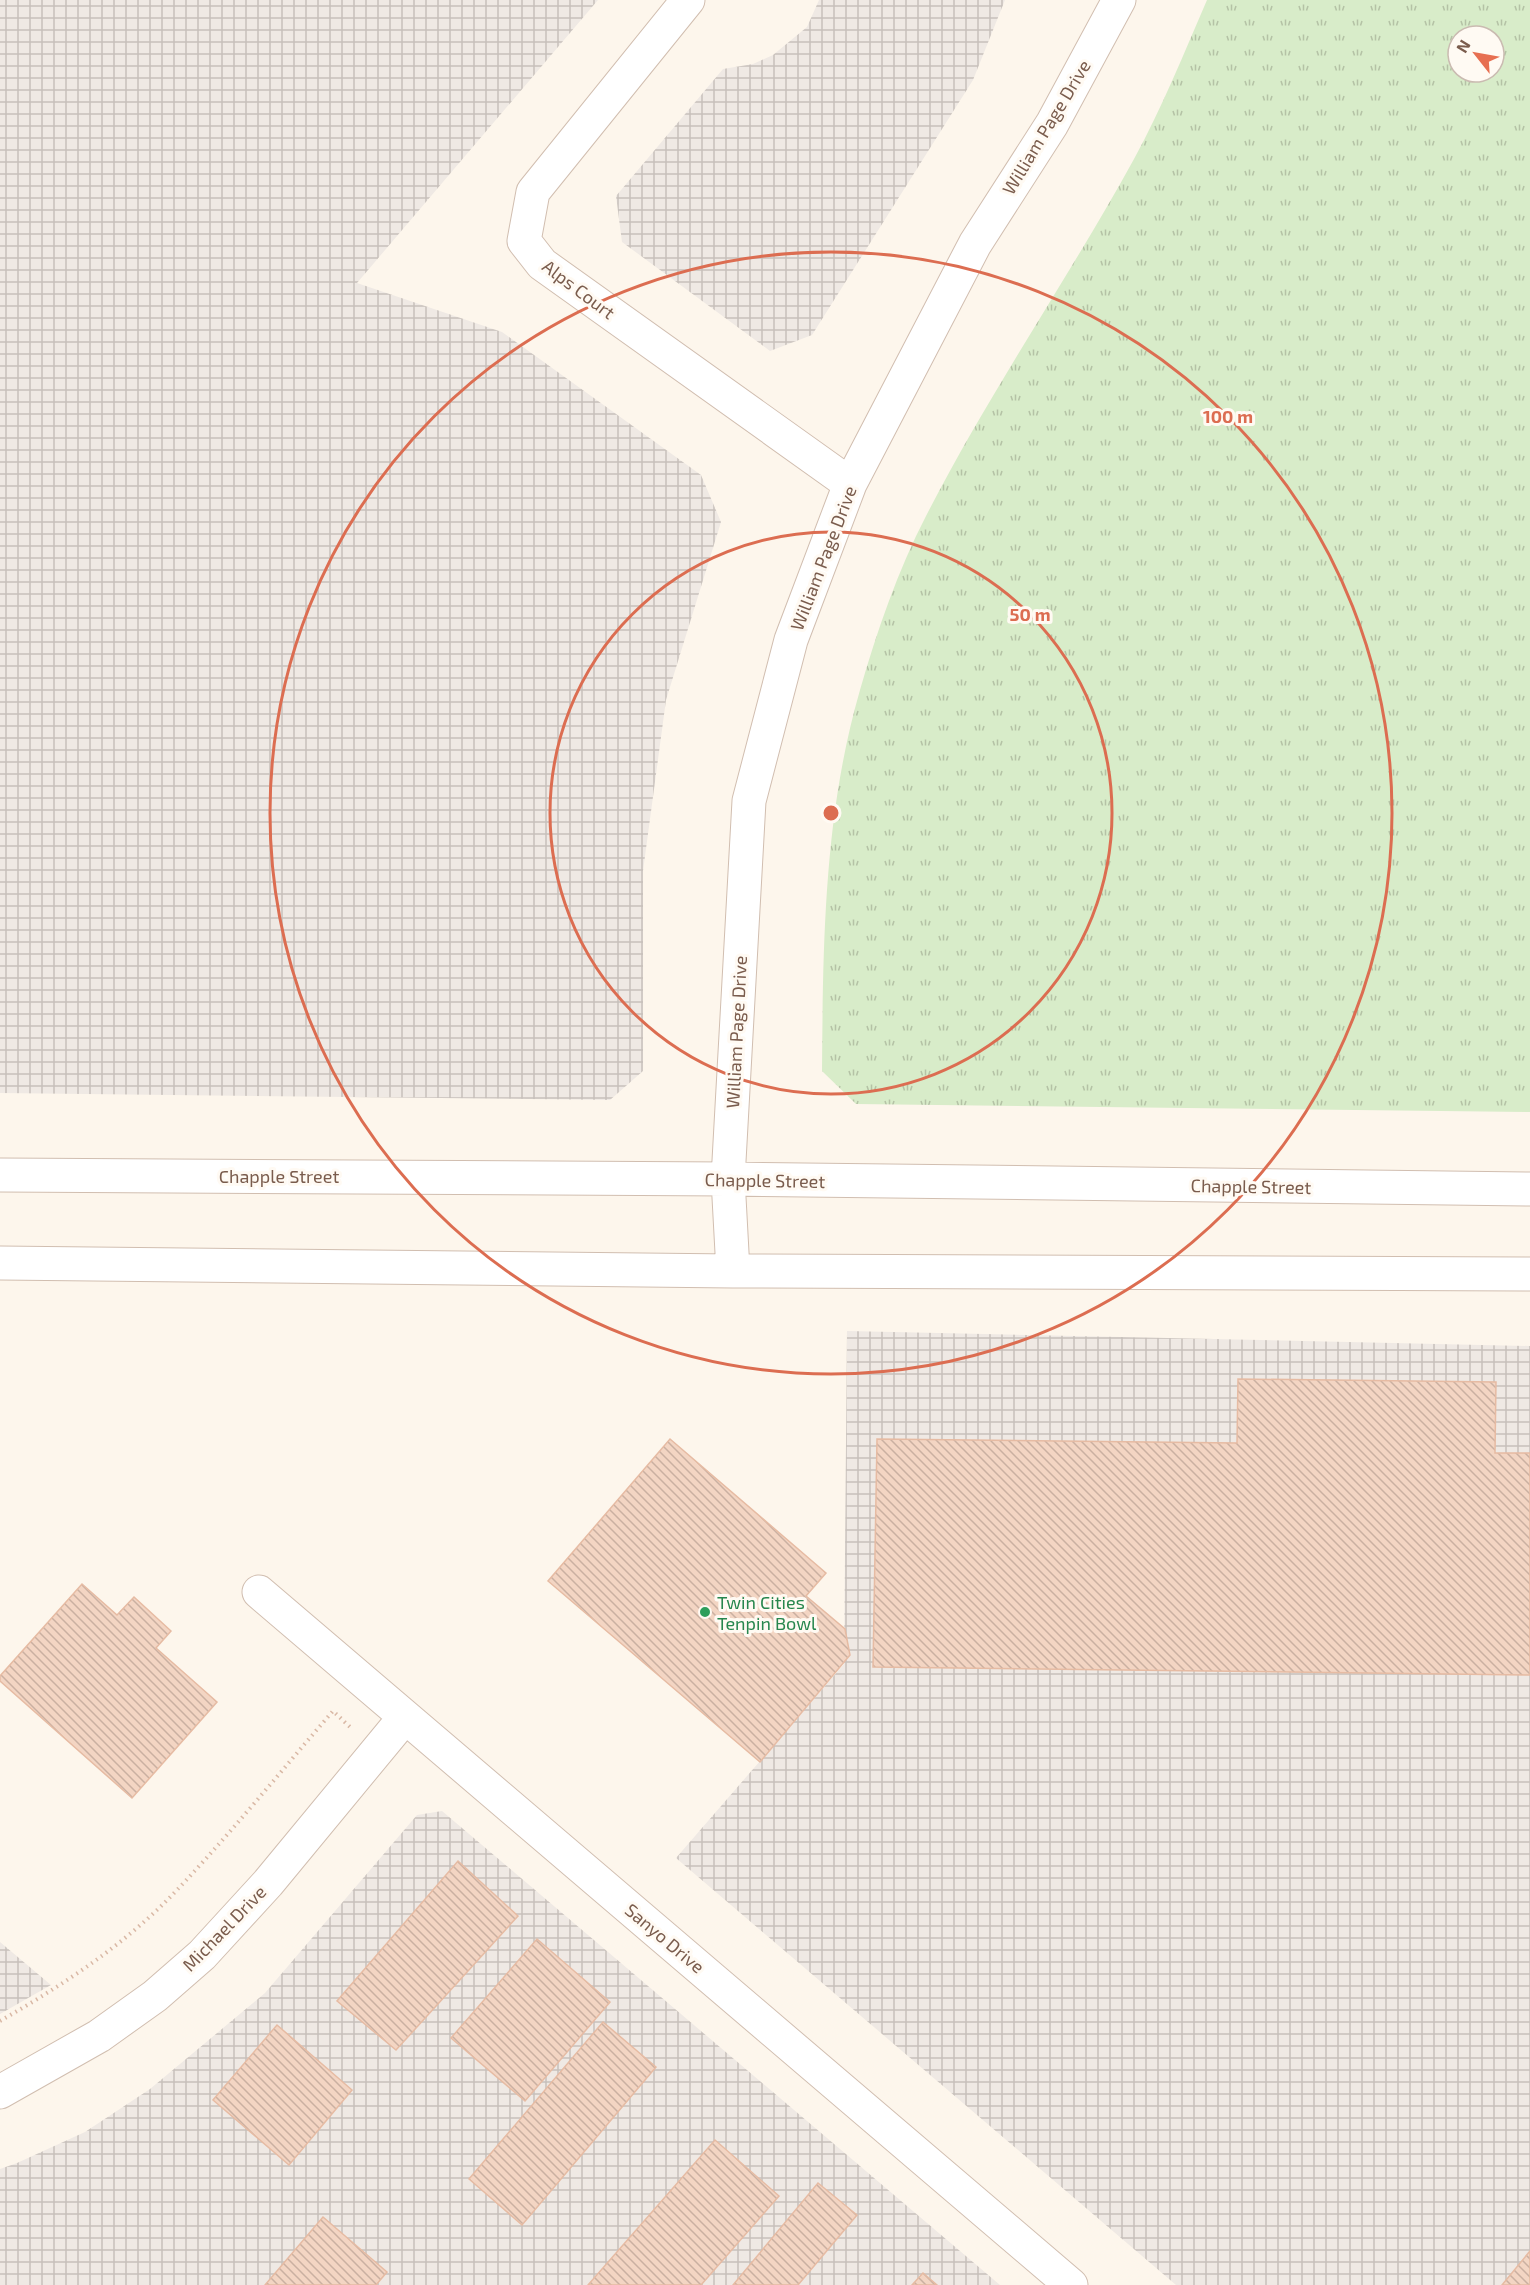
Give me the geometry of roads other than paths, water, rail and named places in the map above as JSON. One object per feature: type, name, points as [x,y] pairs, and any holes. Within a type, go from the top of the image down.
[{"type":"street","name":"Alps Court","points":[[688,0],[533,192],[524,241],[542,264],[850,484]]},
{"type":"street","name":"William Page Drive","points":[[733,1271],[728,1179],[749,801],[791,640],[850,484],[975,244],[1052,124],[1119,0]]},
{"type":"street","name":"Chapple Street","points":[[0,1175],[728,1179],[1530,1189]]},
{"type":"street","points":[[0,1263],[733,1271],[1530,1274]]},
{"type":"street","name":"Sanyo Drive","points":[[259,1592],[1071,2285]]},
{"type":"street","name":"Michael Drive","points":[[0,2092],[99,2036],[155,1996],[202,1955],[268,1883],[405,1717]]},
{"type":"place","name":"Twin Cities Tenpin Bowl","points":[[705,1612]]}]
